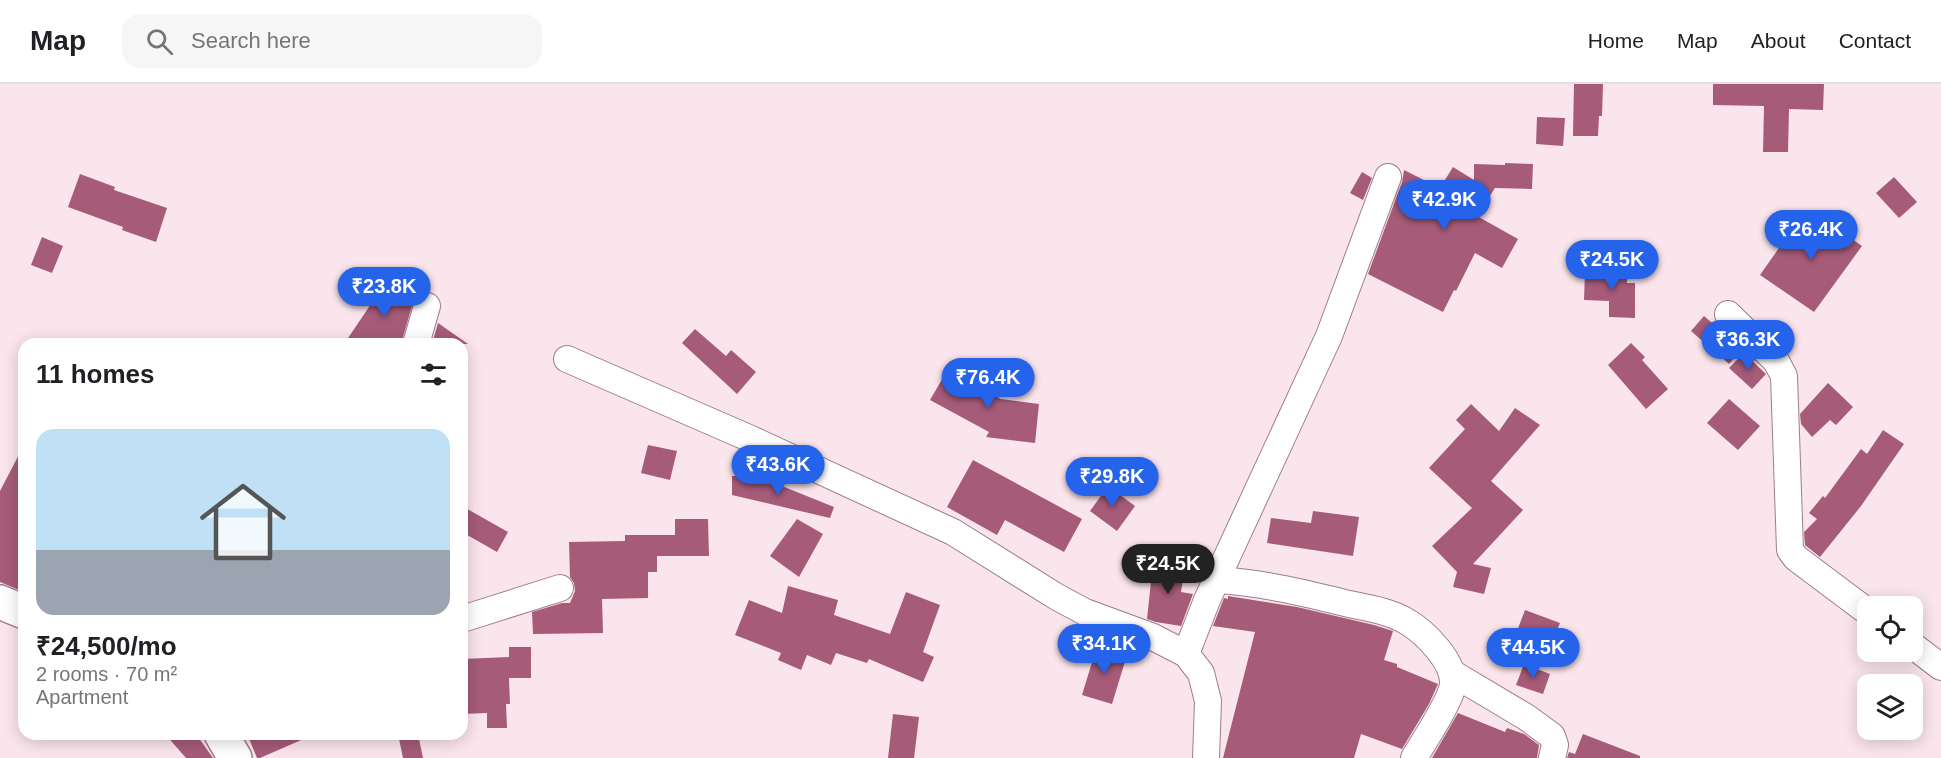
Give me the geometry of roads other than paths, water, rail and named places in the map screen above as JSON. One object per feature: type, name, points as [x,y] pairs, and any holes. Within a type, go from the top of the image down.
[{"type":"highway","points":[[0,602],[18,610]]},
{"type":"highway","points":[[224,740],[235,758]]},
{"type":"street","points":[[1186,654],[1207,600],[1329,336],[1388,177]]},
{"type":"street","points":[[418,338],[427,306]]},
{"type":"street","points":[[1728,314],[1776,361],[1784,376],[1790,550],[1796,558],[1857,604]]},
{"type":"street","points":[[567,359],[751,439],[953,532],[1085,612],[1153,637],[1186,654],[1201,673],[1208,701],[1206,758]]},
{"type":"street","points":[[1218,580],[1286,589],[1386,613],[1406,621],[1431,642],[1448,662],[1453,686],[1431,731],[1414,758]]},
{"type":"street","points":[[468,617],[560,588]]},
{"type":"street","points":[[1923,653],[1941,667]]},
{"type":"street","points":[[1452,673],[1526,717],[1552,736],[1555,744],[1552,758]]}]
